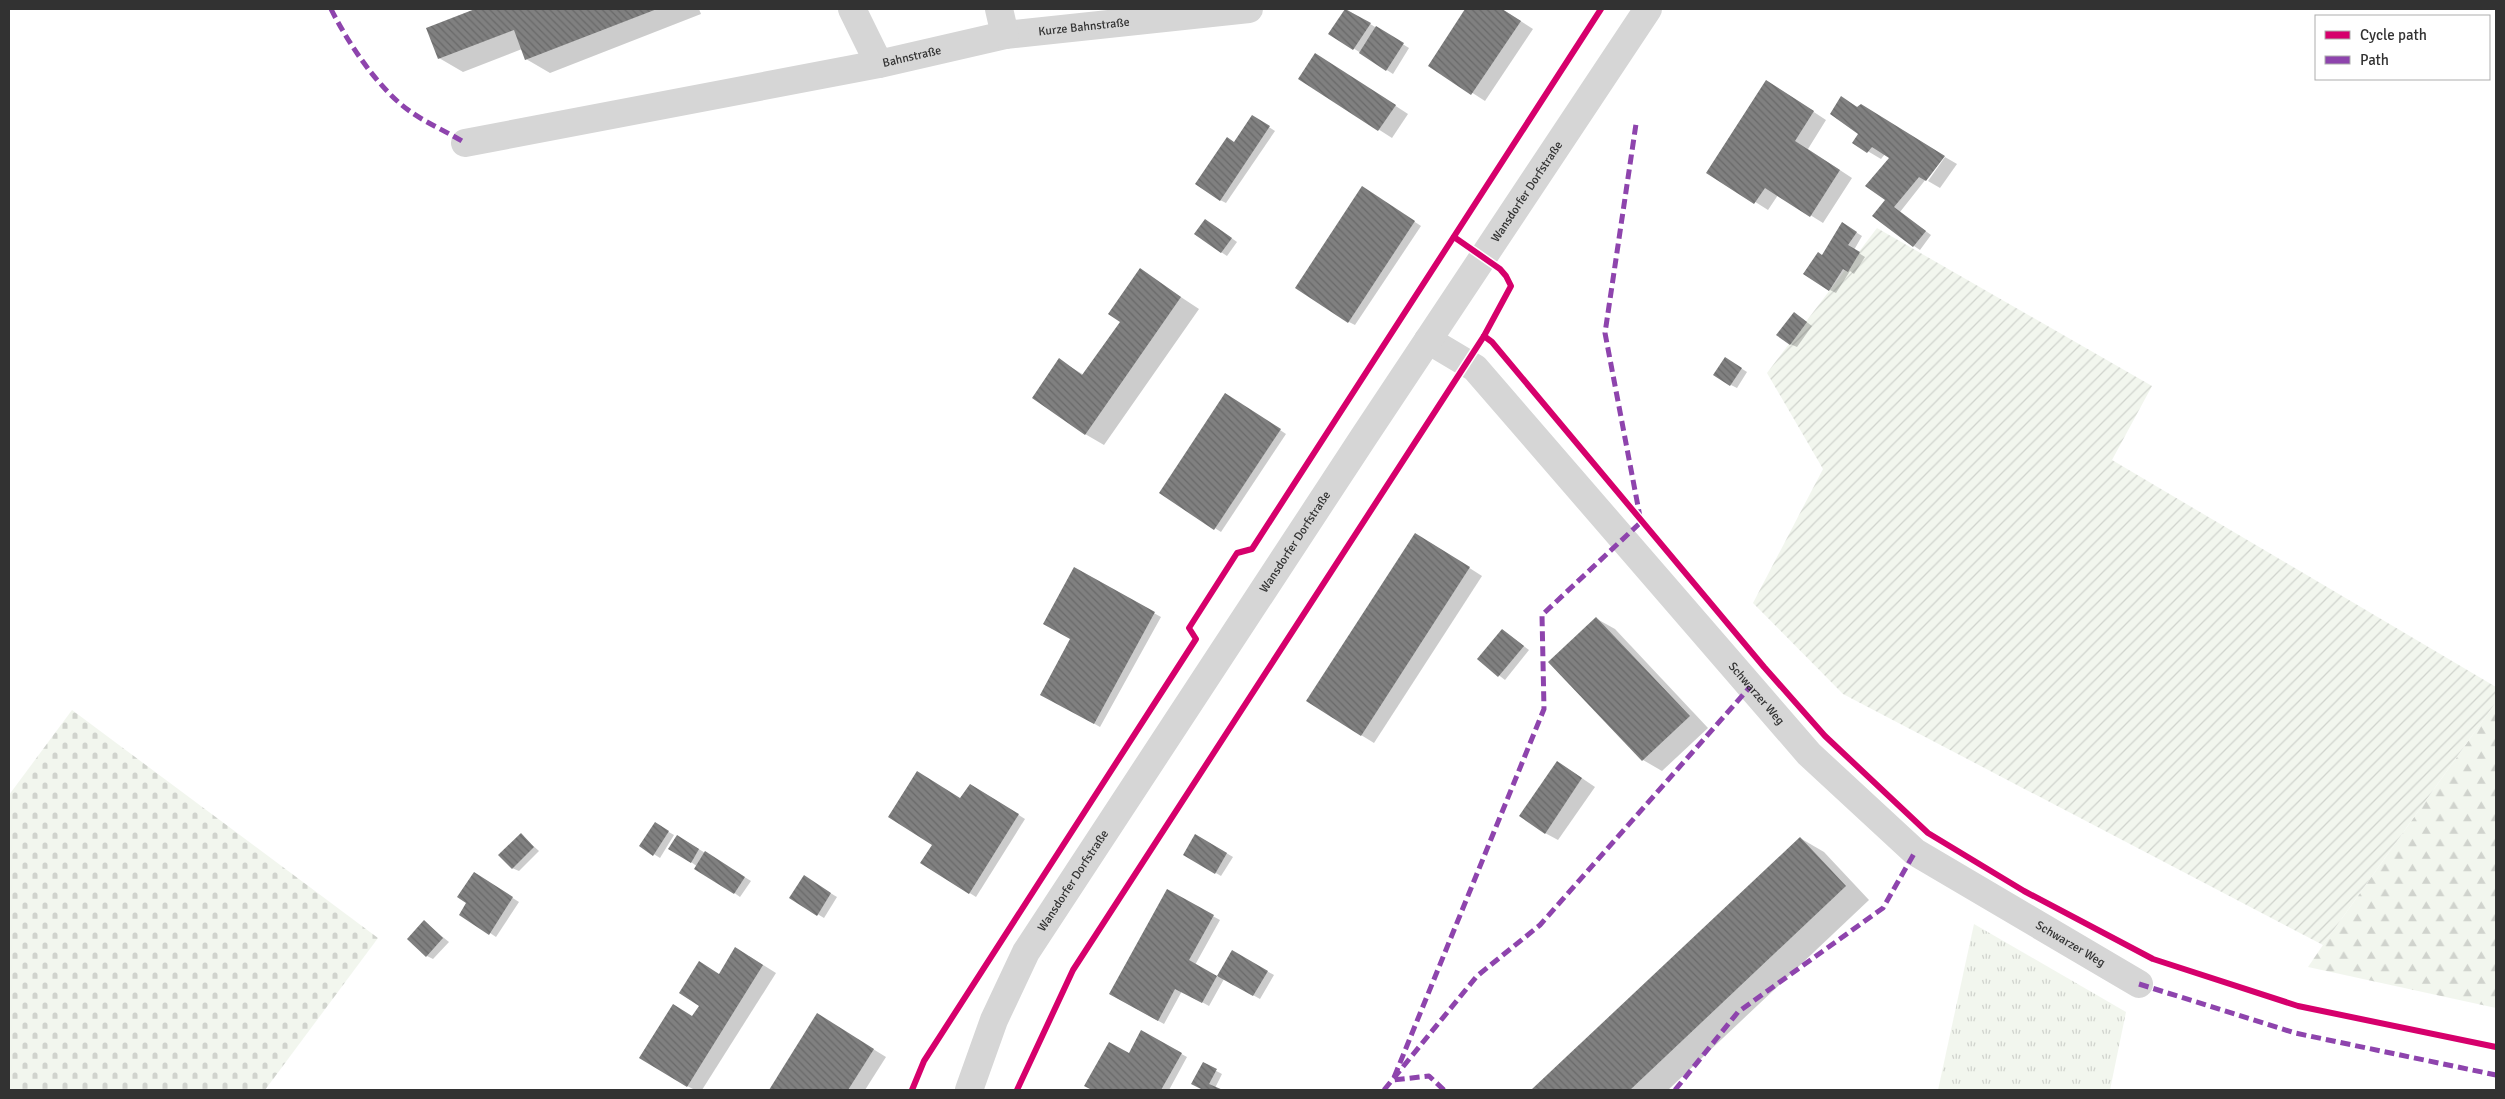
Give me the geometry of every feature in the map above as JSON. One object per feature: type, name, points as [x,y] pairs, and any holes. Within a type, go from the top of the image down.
[{"type":"street","name":"Bahnstraße","points":[[852,9],[878,64],[1005,36]]},
{"type":"street","points":[[999,9],[1005,36]]},
{"type":"street","name":"Kurze Bahnstraße","points":[[1005,36],[1249,9]]},
{"type":"street","name":"Wansdorfer Dorfstraße","points":[[970,1090],[994,1020],[1026,952],[1648,9]]},
{"type":"street","points":[[465,142],[878,64]]},
{"type":"street","name":"Schwarzer Weg","points":[[1428,340],[1475,368],[1809,754],[1915,852],[2139,984]]},
{"type":"green space","points":[[1877,228],[2152,386],[2112,460],[2496,687],[2496,702],[2323,945],[1843,694],[1753,603],[1823,469],[1767,373]]},
{"type":"green space","points":[[2496,702],[2496,1008],[2308,967],[2323,945]]},
{"type":"green space","points":[[72,710],[378,938],[265,1090],[9,1090],[9,795]]},
{"type":"green space","points":[[1974,924],[2126,1012],[2110,1090],[1938,1090]]},
{"type":"building","points":[[475,9],[657,9],[525,60],[514,30],[438,59],[426,28]]},
{"type":"building","points":[[1345,9],[1371,23],[1353,50],[1328,34]]},
{"type":"building","points":[[1465,9],[1502,9],[1521,21],[1471,95],[1428,66]]},
{"type":"building","points":[[1376,26],[1404,43],[1386,71],[1359,53]]},
{"type":"building","points":[[1315,53],[1396,105],[1378,131],[1298,79]]},
{"type":"building","points":[[1766,80],[1814,111],[1795,141],[1840,170],[1810,217],[1765,188],[1754,204],[1706,173]]},
{"type":"building","points":[[1841,96],[1857,107],[1861,104],[1945,156],[1926,181],[1919,177],[1894,207],[1926,231],[1913,247],[1872,216],[1885,200],[1865,186],[1889,158],[1872,147],[1867,153],[1852,143],[1858,134],[1830,114]]},
{"type":"building","points":[[1252,115],[1270,126],[1220,201],[1195,184],[1227,137],[1234,142]]},
{"type":"building","points":[[1362,186],[1415,221],[1348,323],[1295,288]]},
{"type":"building","points":[[1205,219],[1232,238],[1221,253],[1194,234]]},
{"type":"building","points":[[1842,222],[1857,232],[1848,245],[1860,252],[1848,272],[1843,269],[1829,291],[1803,274],[1818,252],[1822,255]]},
{"type":"building","points":[[1140,268],[1181,297],[1085,435],[1032,398],[1059,358],[1082,375],[1120,322],[1108,314]]},
{"type":"building","points":[[1794,312],[1807,322],[1790,345],[1776,335]]},
{"type":"building","points":[[1725,357],[1742,368],[1730,386],[1713,375]]},
{"type":"building","points":[[1225,393],[1281,429],[1214,530],[1159,493]]},
{"type":"building","points":[[1415,533],[1470,567],[1361,736],[1306,701]]},
{"type":"building","points":[[1074,567],[1155,612],[1094,724],[1040,695],[1070,639],[1043,624]]},
{"type":"building","points":[[1596,617],[1690,716],[1642,761],[1548,662]]},
{"type":"building","points":[[1502,629],[1524,646],[1498,677],[1477,659]]},
{"type":"building","points":[[1557,761],[1582,778],[1545,834],[1519,816]]},
{"type":"building","points":[[917,771],[960,798],[970,784],[1019,814],[969,894],[920,863],[932,845],[888,817]]},
{"type":"building","points":[[655,822],[669,831],[653,856],[639,846]]},
{"type":"building","points":[[521,833],[534,847],[512,869],[498,855]]},
{"type":"building","points":[[1195,834],[1227,853],[1215,874],[1183,855]]},
{"type":"building","points":[[677,835],[699,849],[691,863],[668,849]]},
{"type":"building","points":[[1800,837],[1846,886],[1630,1090],[1531,1090]]},
{"type":"building","points":[[705,851],[745,877],[734,894],[694,869]]},
{"type":"building","points":[[474,872],[513,897],[489,935],[459,915],[466,903],[457,897]]},
{"type":"building","points":[[804,875],[831,893],[817,916],[789,898]]},
{"type":"building","points":[[1167,889],[1214,915],[1189,960],[1217,976],[1202,1003],[1175,989],[1158,1021],[1109,994]]},
{"type":"building","points":[[424,920],[443,938],[426,957],[407,939]]},
{"type":"building","points":[[735,947],[763,965],[687,1087],[639,1058],[673,1004],[692,1016],[699,1006],[679,993],[699,961],[719,974]]},
{"type":"building","points":[[1232,950],[1268,971],[1253,996],[1217,976]]},
{"type":"building","points":[[817,1013],[874,1049],[848,1090],[769,1090]]},
{"type":"building","points":[[1141,1030],[1182,1053],[1161,1090],[1092,1090],[1084,1086],[1109,1042],[1129,1053]]},
{"type":"building","points":[[1203,1062],[1217,1069],[1209,1084],[1223,1090],[1203,1090],[1191,1084]]},
{"type":"marked path","points":[[331,9],[355,51],[387,91],[411,112],[465,143]]},
{"type":"marked path","points":[[1444,1090],[1429,1076],[1393,1080],[1544,709],[1542,615],[1641,522],[1605,333],[1636,124]]},
{"type":"marked path","points":[[1384,1090],[1477,976],[1540,925],[1750,687]]},
{"type":"marked path","points":[[1675,1090],[1738,1012],[1883,908],[1915,852]]},
{"type":"marked path","points":[[2139,984],[2295,1033],[2496,1075]]},
{"type":"cycle path","points":[[912,1090],[924,1061],[1196,639],[1189,628],[1237,553],[1252,549],[1601,9]]},
{"type":"cycle path","points":[[1017,1090],[1073,970],[1484,336],[1511,286],[1500,269],[1454,237]]},
{"type":"cycle path","points":[[1484,336],[1492,342],[1764,667],[1825,736],[1928,833],[2024,891],[2153,959],[2298,1006],[2496,1047]]}]
